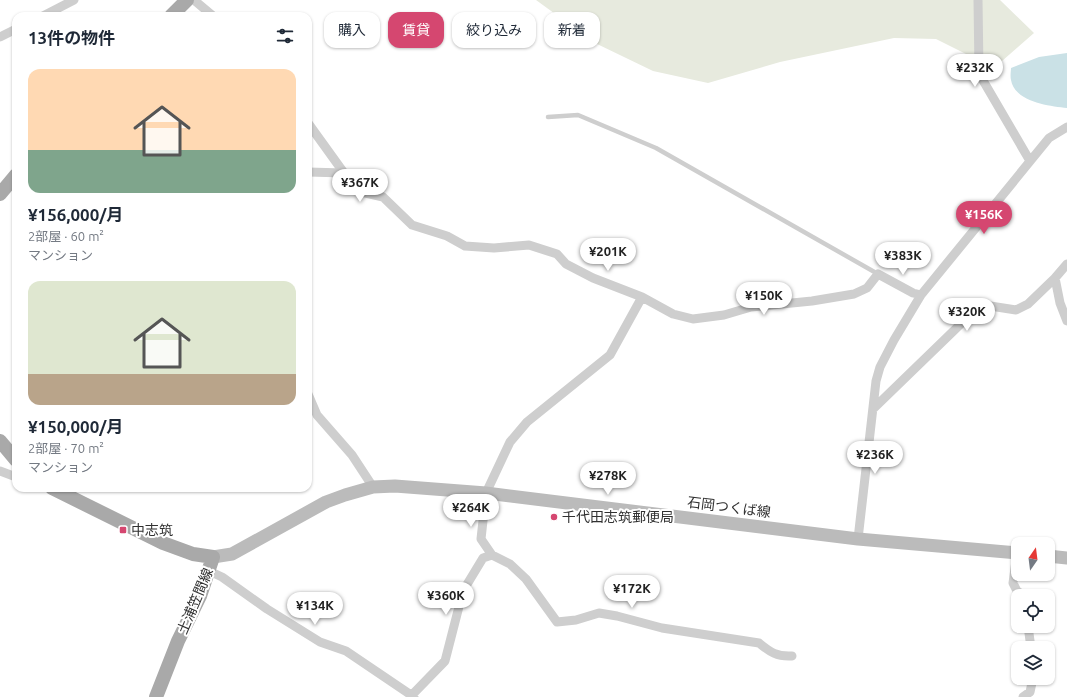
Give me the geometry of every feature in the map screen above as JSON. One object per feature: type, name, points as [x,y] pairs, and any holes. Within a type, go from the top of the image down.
[{"type":"main road","points":[[175,12],[187,0]]},
{"type":"main road","points":[[0,194],[12,179]]},
{"type":"main road","points":[[0,441],[12,455]]},
{"type":"main road","name":"石岡つくば線","points":[[213,557],[232,554],[326,502],[373,487],[395,486],[486,493],[858,539],[1011,552]]},
{"type":"main road","name":"土浦笠間線","points":[[60,492],[163,543],[193,554],[213,557],[200,596],[169,661],[156,697]]},
{"type":"main road","points":[[1055,557],[1067,558]]},
{"type":"street","points":[[51,12],[74,0]]},
{"type":"street","points":[[194,0],[208,12]]},
{"type":"street","points":[[978,0],[979,71],[981,77],[1030,161]]},
{"type":"street","points":[[0,37],[12,31]]},
{"type":"street","points":[[858,539],[876,381],[880,367],[921,295],[1049,138],[1067,127]]},
{"type":"street","points":[[312,129],[357,191],[383,198],[412,226],[447,236],[465,246],[494,248],[529,245],[557,254],[566,264],[593,278],[642,297],[673,314],[693,319],[724,315],[751,307],[812,301],[854,294],[867,288],[878,274],[913,293],[921,295]]},
{"type":"street","points":[[312,172],[344,173]]},
{"type":"street","points":[[873,409],[971,314],[984,305],[1016,310],[1028,304],[1067,264]]},
{"type":"street","points":[[1055,278],[1060,303],[1067,321]]},
{"type":"street","points":[[642,297],[610,355],[527,422],[510,442],[486,493],[481,539],[492,555],[510,564],[526,579],[557,622],[562,623],[599,613],[618,616],[662,628],[759,643],[771,653],[780,657],[792,656]]},
{"type":"street","points":[[312,403],[317,415],[352,455],[373,487]]},
{"type":"street","points":[[0,471],[12,476]]},
{"type":"street","points":[[209,571],[222,577],[267,609],[320,642],[346,651],[413,696],[445,661],[463,591],[483,558],[492,555]]},
{"type":"street","points":[[1023,697],[1030,692],[1032,685]]},
{"type":"lane","points":[[548,117],[578,116],[656,148],[878,274]]},
{"type":"shaded area","points":[[536,0],[1000,0],[1034,33],[994,68],[936,39],[894,38],[780,62],[708,83],[653,71],[600,45],[600,12],[552,12]]},
{"type":"water","points":[[1067,53],[1067,108],[1034,102],[1019,93],[1014,87],[1011,78],[1011,68],[1039,57]]},
{"type":"place","name":"千代田志筑郵便局","points":[[554,517]]},
{"type":"place","name":"中志筑","points":[[123,530]]}]
